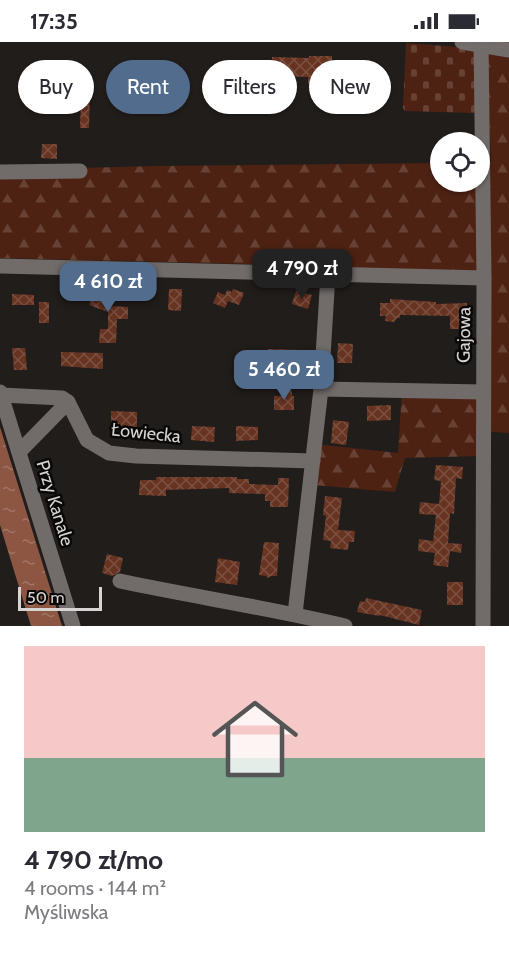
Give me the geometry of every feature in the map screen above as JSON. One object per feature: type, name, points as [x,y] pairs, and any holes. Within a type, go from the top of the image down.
[{"type":"street","points":[[462,42],[481,43],[509,50]]},
{"type":"street","name":"Gajowa","points":[[481,43],[484,278],[483,626]]},
{"type":"street","points":[[0,172],[80,171]]},
{"type":"street","points":[[0,266],[484,278]]},
{"type":"street","points":[[295,614],[321,389],[328,274]]},
{"type":"street","points":[[321,389],[483,392]]},
{"type":"street","points":[[1,394],[62,398],[68,402],[19,452]]},
{"type":"street","name":"Przy Kanale","points":[[1,394],[73,626]]},
{"type":"street","name":"Łowiecka","points":[[68,402],[87,440],[108,453],[136,456],[313,461]]},
{"type":"street","points":[[120,581],[295,614],[345,626]]},
{"type":"green space","points":[[486,42],[509,42],[509,433],[483,431],[482,456],[405,458],[395,492],[313,485],[315,444],[398,453],[402,391],[483,392],[488,276],[400,276],[328,266],[0,258],[0,170],[430,163],[430,192],[490,192]]},
{"type":"green space","points":[[406,43],[474,48],[476,109],[474,113],[405,111],[403,108]]},
{"type":"water","points":[[0,427],[62,626],[31,626],[0,525]]},
{"type":"building","points":[[309,56],[332,56],[332,60],[309,60],[309,84],[308,77],[297,77],[297,60],[272,60],[272,57],[309,58]]},
{"type":"building","points":[[80,114],[89,114],[89,128],[80,128]]},
{"type":"building","points":[[42,144],[57,144],[57,159],[41,158]]},
{"type":"building","points":[[96,286],[116,293],[111,306],[128,307],[128,319],[117,319],[116,343],[99,343],[100,329],[108,329],[108,312],[89,305]]},
{"type":"building","points":[[169,289],[182,289],[181,311],[168,310]]},
{"type":"building","points":[[233,289],[244,293],[239,305],[228,301],[225,308],[213,303],[218,292],[225,295],[227,290],[232,292]]},
{"type":"building","points":[[296,291],[312,295],[308,309],[292,304]]},
{"type":"building","points":[[12,294],[34,295],[34,305],[12,305]]},
{"type":"building","points":[[390,299],[436,302],[436,304],[467,303],[467,329],[450,329],[450,316],[400,315],[400,318],[394,322],[385,321],[386,316],[380,316],[380,303],[390,303]]},
{"type":"building","points":[[39,302],[49,302],[49,323],[39,323]]},
{"type":"building","points":[[338,343],[353,344],[352,363],[337,363]]},
{"type":"building","points":[[12,348],[25,348],[27,370],[14,370]]},
{"type":"building","points":[[268,349],[303,350],[303,367],[268,367]]},
{"type":"building","points":[[61,352],[103,353],[103,369],[61,366]]},
{"type":"building","points":[[281,390],[292,390],[294,410],[274,410],[274,396],[281,396]]},
{"type":"building","points":[[391,405],[391,420],[367,421],[367,406]]},
{"type":"building","points":[[111,411],[137,412],[137,431],[126,431],[126,427],[111,427]]},
{"type":"building","points":[[333,420],[349,422],[346,445],[331,443]]},
{"type":"building","points":[[192,426],[215,427],[214,442],[191,440]]},
{"type":"building","points":[[236,426],[258,427],[258,440],[236,441]]},
{"type":"building","points":[[436,465],[463,467],[462,479],[456,478],[454,514],[450,513],[448,543],[462,544],[461,553],[450,551],[448,567],[433,565],[435,553],[418,551],[419,539],[433,541],[436,515],[419,514],[420,502],[439,504],[441,481],[434,480]]},
{"type":"building","points":[[156,477],[237,477],[237,479],[249,479],[249,484],[278,485],[278,478],[289,478],[288,507],[270,507],[270,501],[265,501],[265,494],[229,493],[229,488],[166,490],[166,496],[139,495],[140,480],[156,480]]},
{"type":"building","points":[[325,496],[342,498],[338,530],[355,531],[354,542],[349,542],[348,550],[330,548],[331,541],[323,540],[326,516],[323,515]]},
{"type":"building","points":[[264,542],[279,543],[277,576],[268,578],[259,575]]},
{"type":"building","points":[[107,554],[123,558],[120,572],[112,576],[102,573]]},
{"type":"building","points":[[218,558],[240,562],[237,585],[215,582]]},
{"type":"building","points":[[447,582],[463,582],[463,605],[447,605]]},
{"type":"building","points":[[366,598],[422,610],[419,625],[357,612],[360,601],[365,602]]}]
